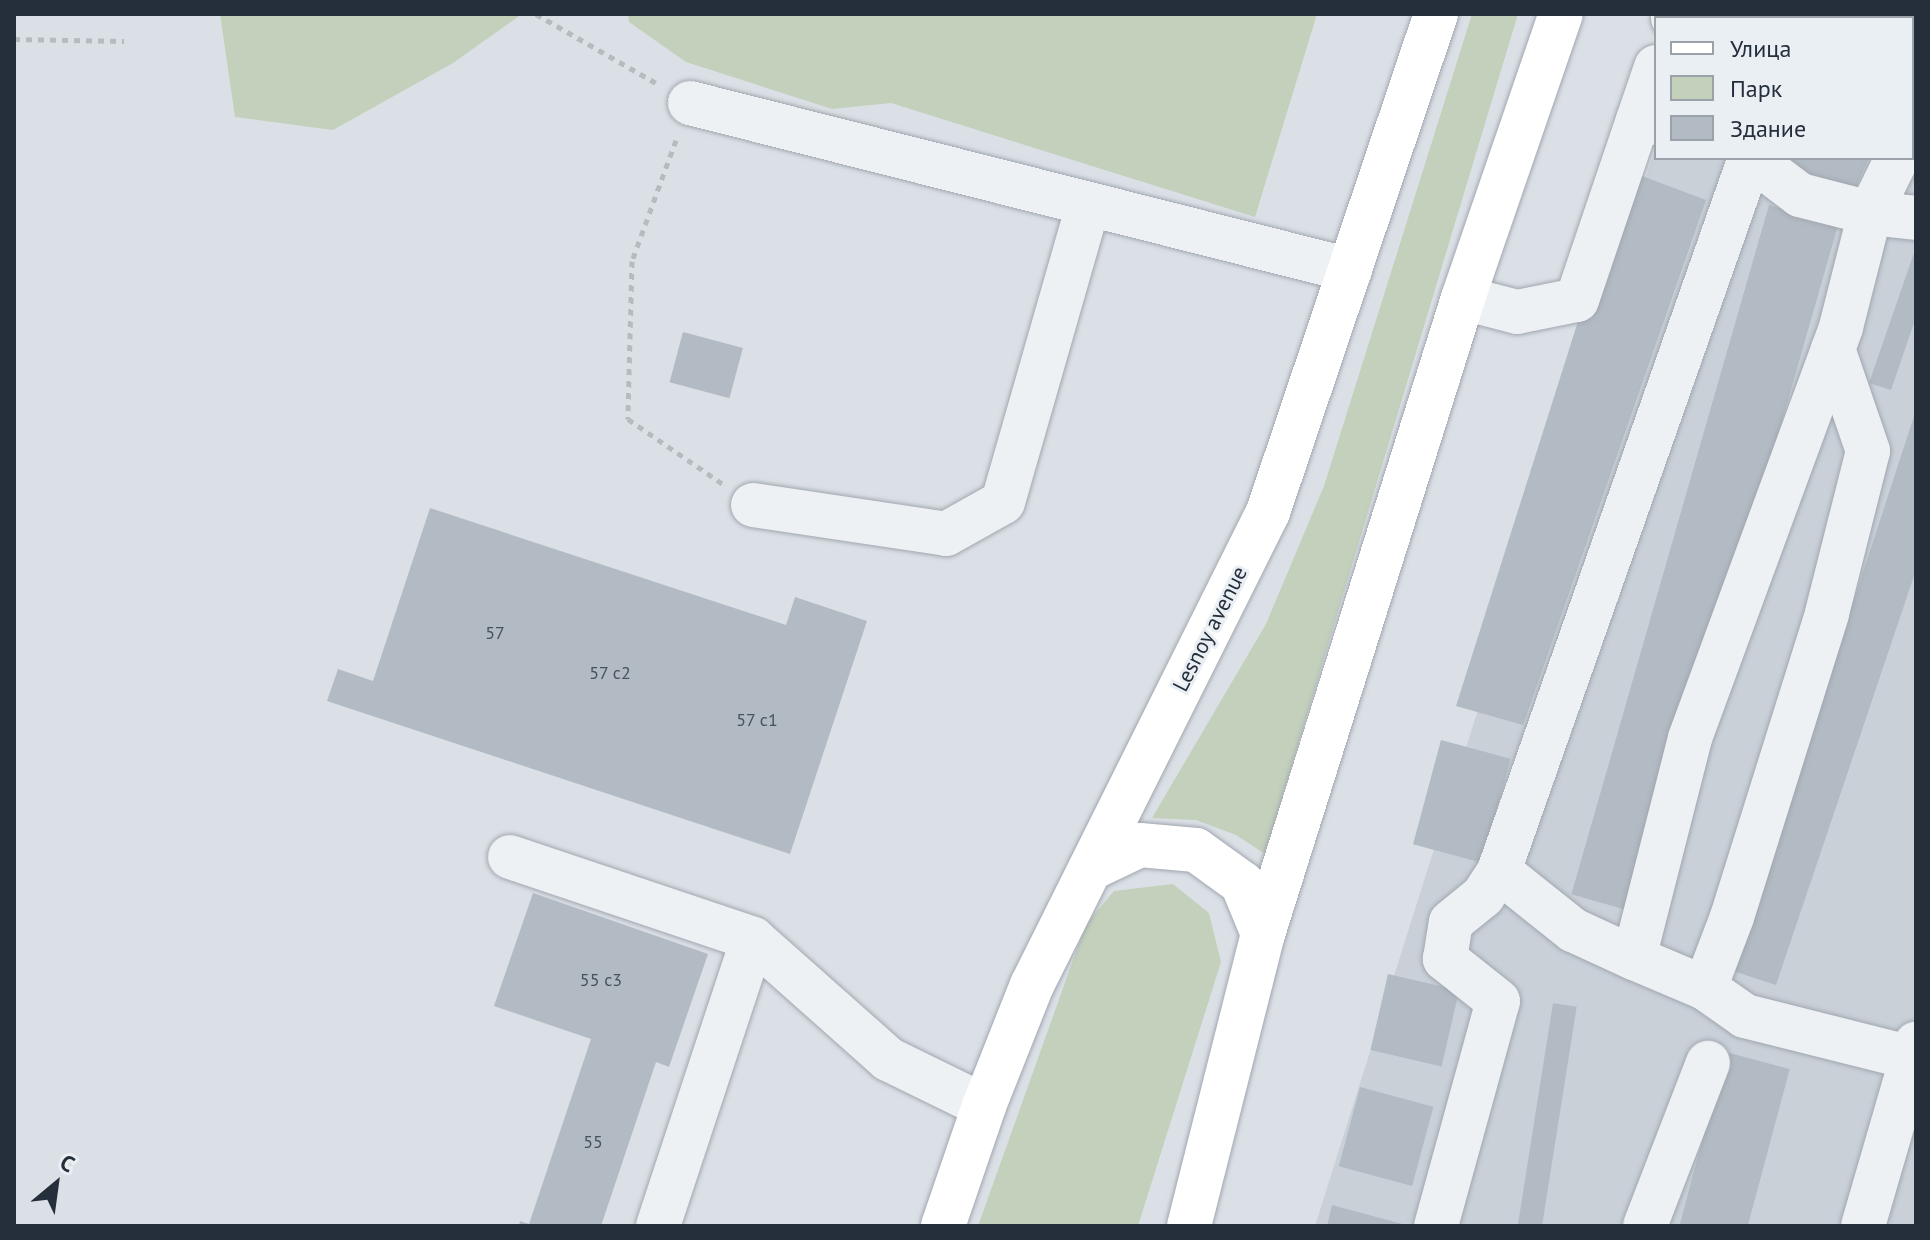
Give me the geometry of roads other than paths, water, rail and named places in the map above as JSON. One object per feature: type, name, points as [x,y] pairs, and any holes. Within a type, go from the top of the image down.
[{"type":"main road","name":"Lesnoy avenue","points":[[943,1226],[984,1106],[1032,985],[1268,512],[1436,14]]},
{"type":"main road","points":[[1189,1226],[1263,934],[1463,298],[1561,14]]},
{"type":"main road","points":[[1090,869],[1140,845],[1196,850],[1242,883],[1263,934]]},
{"type":"street","points":[[1463,298],[1517,312],[1577,300],[1647,122],[1654,79]]},
{"type":"street","points":[[690,103],[1350,270]]},
{"type":"street","points":[[1436,1226],[1498,1001],[1445,959],[1451,922],[1483,896],[1499,871],[1750,160]]},
{"type":"street","points":[[1754,160],[1800,195],[1870,213],[1916,218]]},
{"type":"street","points":[[1634,958],[1690,738],[1833,349],[1870,213],[1896,160]]},
{"type":"street","points":[[753,505],[946,534],[1003,502],[1088,206]]},
{"type":"street","points":[[1705,988],[1732,917],[1827,613],[1868,451],[1833,349]]},
{"type":"street","points":[[510,857],[753,939],[888,1059],[984,1106]]},
{"type":"street","points":[[1499,871],[1573,930],[1705,988],[1745,1016],[1914,1051],[1863,1226]]},
{"type":"street","points":[[658,1226],[753,939]]},
{"type":"street","points":[[1645,1226],[1708,1063]]}]
